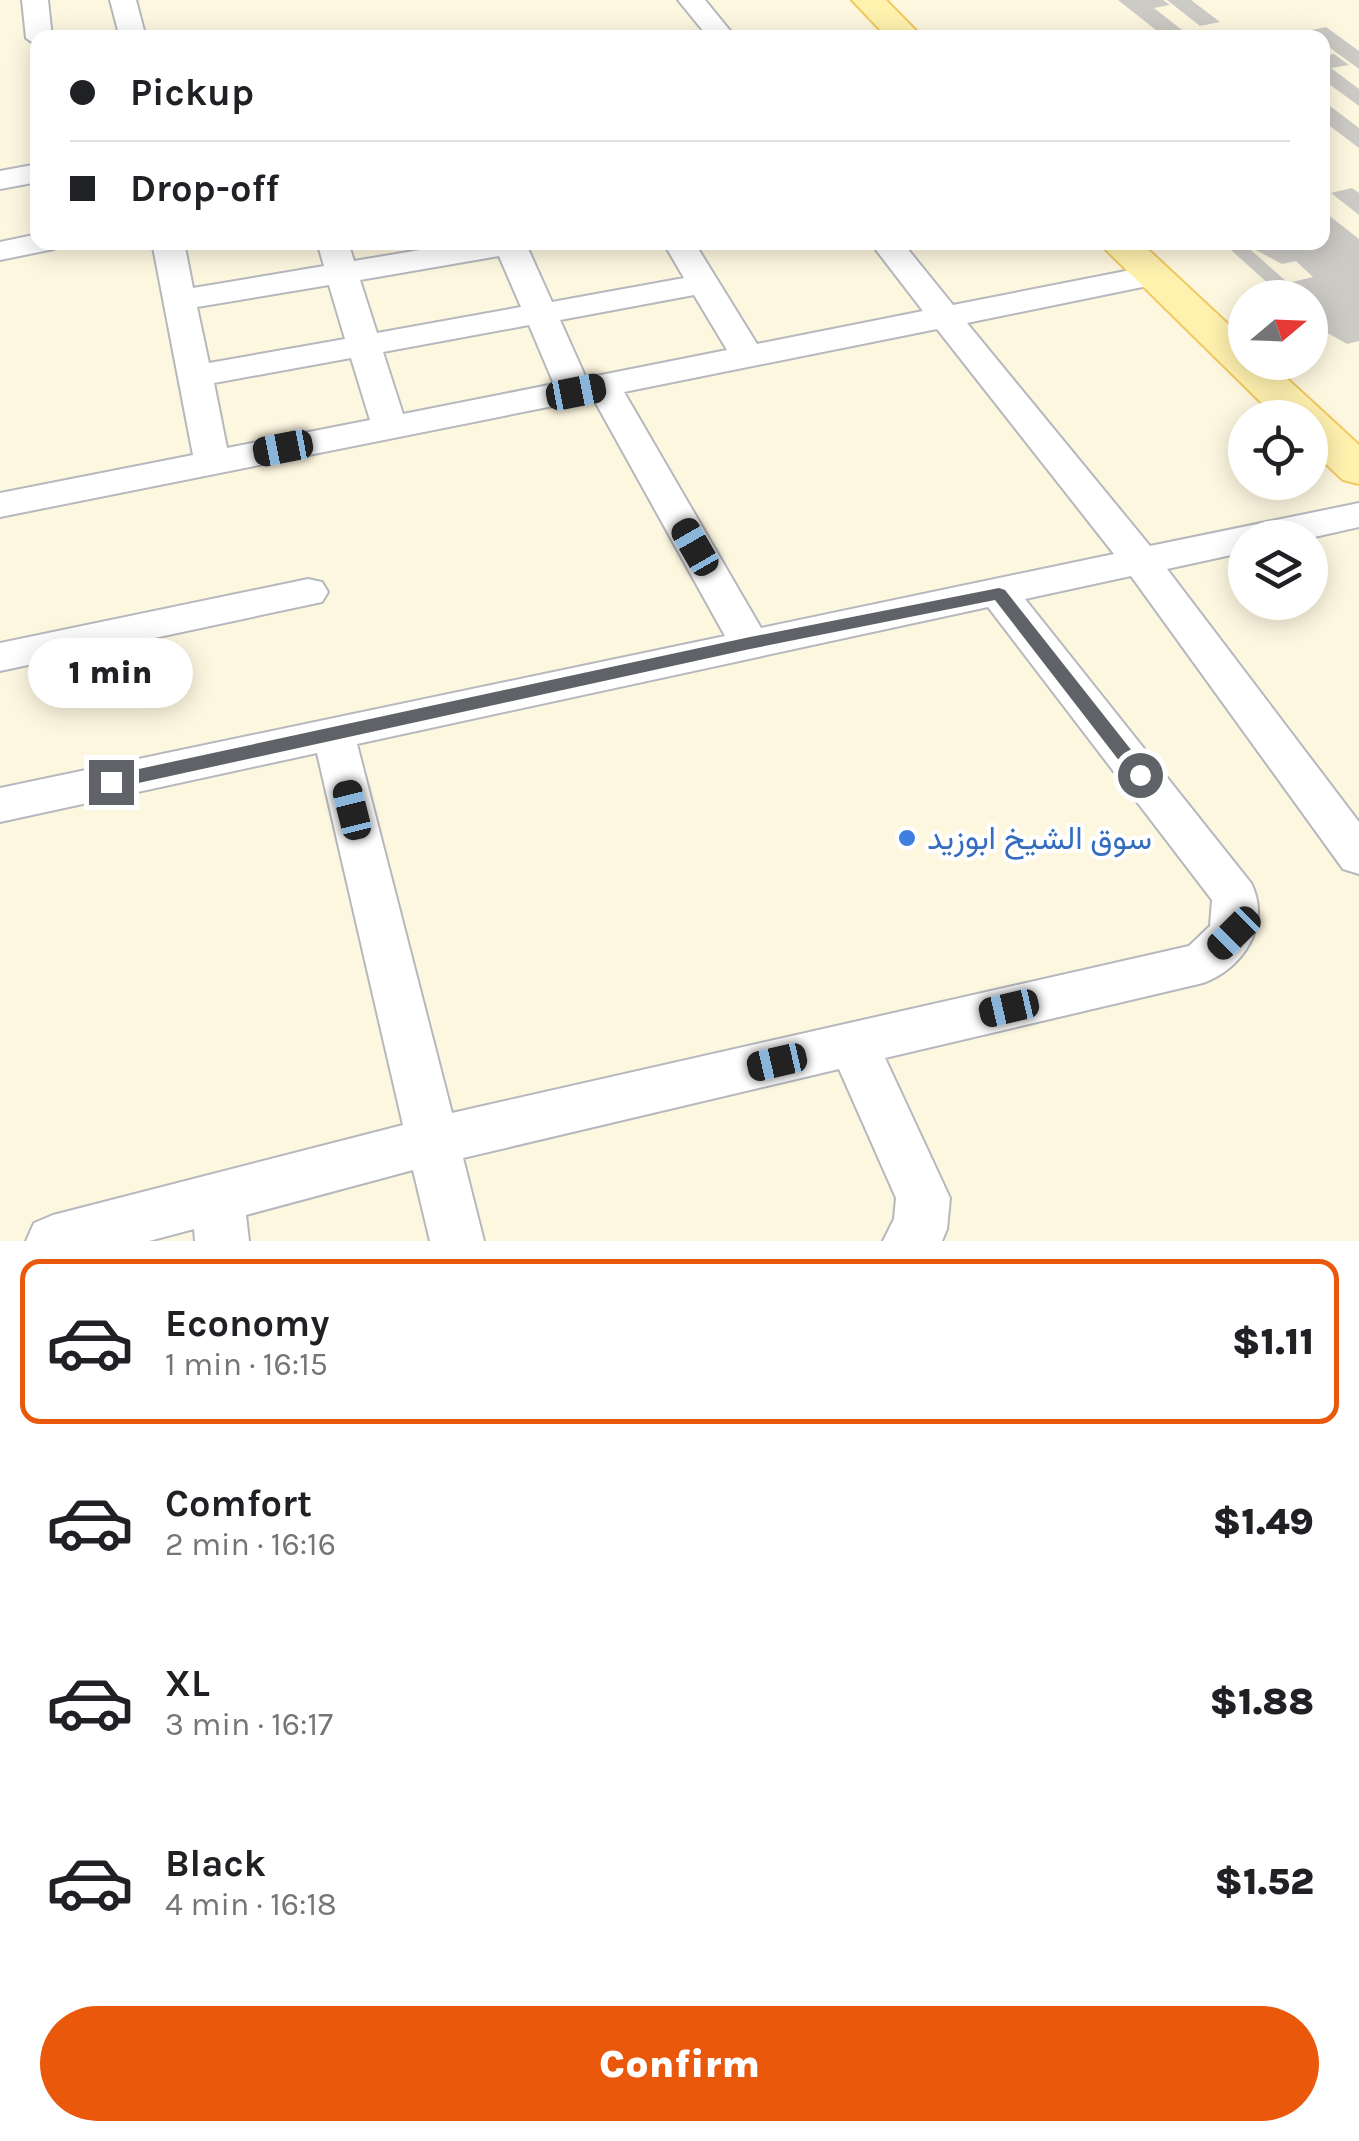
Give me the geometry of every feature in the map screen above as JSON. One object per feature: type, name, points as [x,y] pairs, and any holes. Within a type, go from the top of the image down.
[{"type":"main road","points":[[868,0],[899,30]]},
{"type":"main road","points":[[1126,250],[1283,400]]},
{"type":"main road","points":[[1328,441],[1359,470]]},
{"type":"street","points":[[35,0],[38,30]]},
{"type":"street","points":[[123,0],[131,30]]},
{"type":"street","points":[[692,0],[717,30]]},
{"type":"street","points":[[0,180],[30,174]]},
{"type":"street","points":[[0,250],[30,244]]},
{"type":"street","points":[[170,250],[212,462]]},
{"type":"street","points":[[335,250],[390,428]]},
{"type":"street","points":[[180,300],[477,250]]},
{"type":"street","points":[[512,250],[541,313],[750,643]]},
{"type":"street","points":[[683,250],[749,358]]},
{"type":"street","points":[[891,250],[1140,560],[1359,856]]},
{"type":"street","points":[[0,505],[946,320],[1151,276]]},
{"type":"street","points":[[197,376],[702,284]]},
{"type":"street","points":[[1328,521],[1359,515]]},
{"type":"street","points":[[0,805],[1228,542]]},
{"type":"street","points":[[0,656],[308,592]]},
{"type":"street","points":[[53,1241],[220,1220],[434,1141],[1204,962],[1234,933],[1235,896],[999,594]]},
{"type":"street","points":[[334,736],[457,1241]]},
{"type":"street","points":[[853,1044],[923,1198],[920,1229],[910,1241]]},
{"type":"shaded area","points":[[0,0],[1359,0],[1359,1241],[0,1241]]},
{"type":"building","points":[[1118,0],[1163,0],[1170,5],[1154,8],[1182,30],[1156,30]]},
{"type":"building","points":[[1167,0],[1191,0],[1220,22],[1200,26]]},
{"type":"building","points":[[1326,27],[1359,51],[1359,69],[1330,48],[1330,30],[1312,30]]},
{"type":"building","points":[[1330,55],[1349,65],[1331,68],[1359,89],[1359,106],[1330,85]]},
{"type":"building","points":[[1330,106],[1359,128],[1359,148],[1330,126]]},
{"type":"building","points":[[1352,188],[1359,193],[1359,215],[1331,193]]},
{"type":"building","points":[[1330,216],[1359,239],[1359,341],[1347,344],[1328,333],[1328,280],[1300,280],[1313,277],[1296,261],[1282,264],[1256,250],[1330,250]]},
{"type":"building","points":[[1231,250],[1251,250],[1285,280],[1264,280]]},
{"type":"place","name":"سوق الشيخ ابوزيد","points":[[907,838]]},
{"type":"route","points":[[111,782],[750,643],[999,594],[1140,775]]}]
